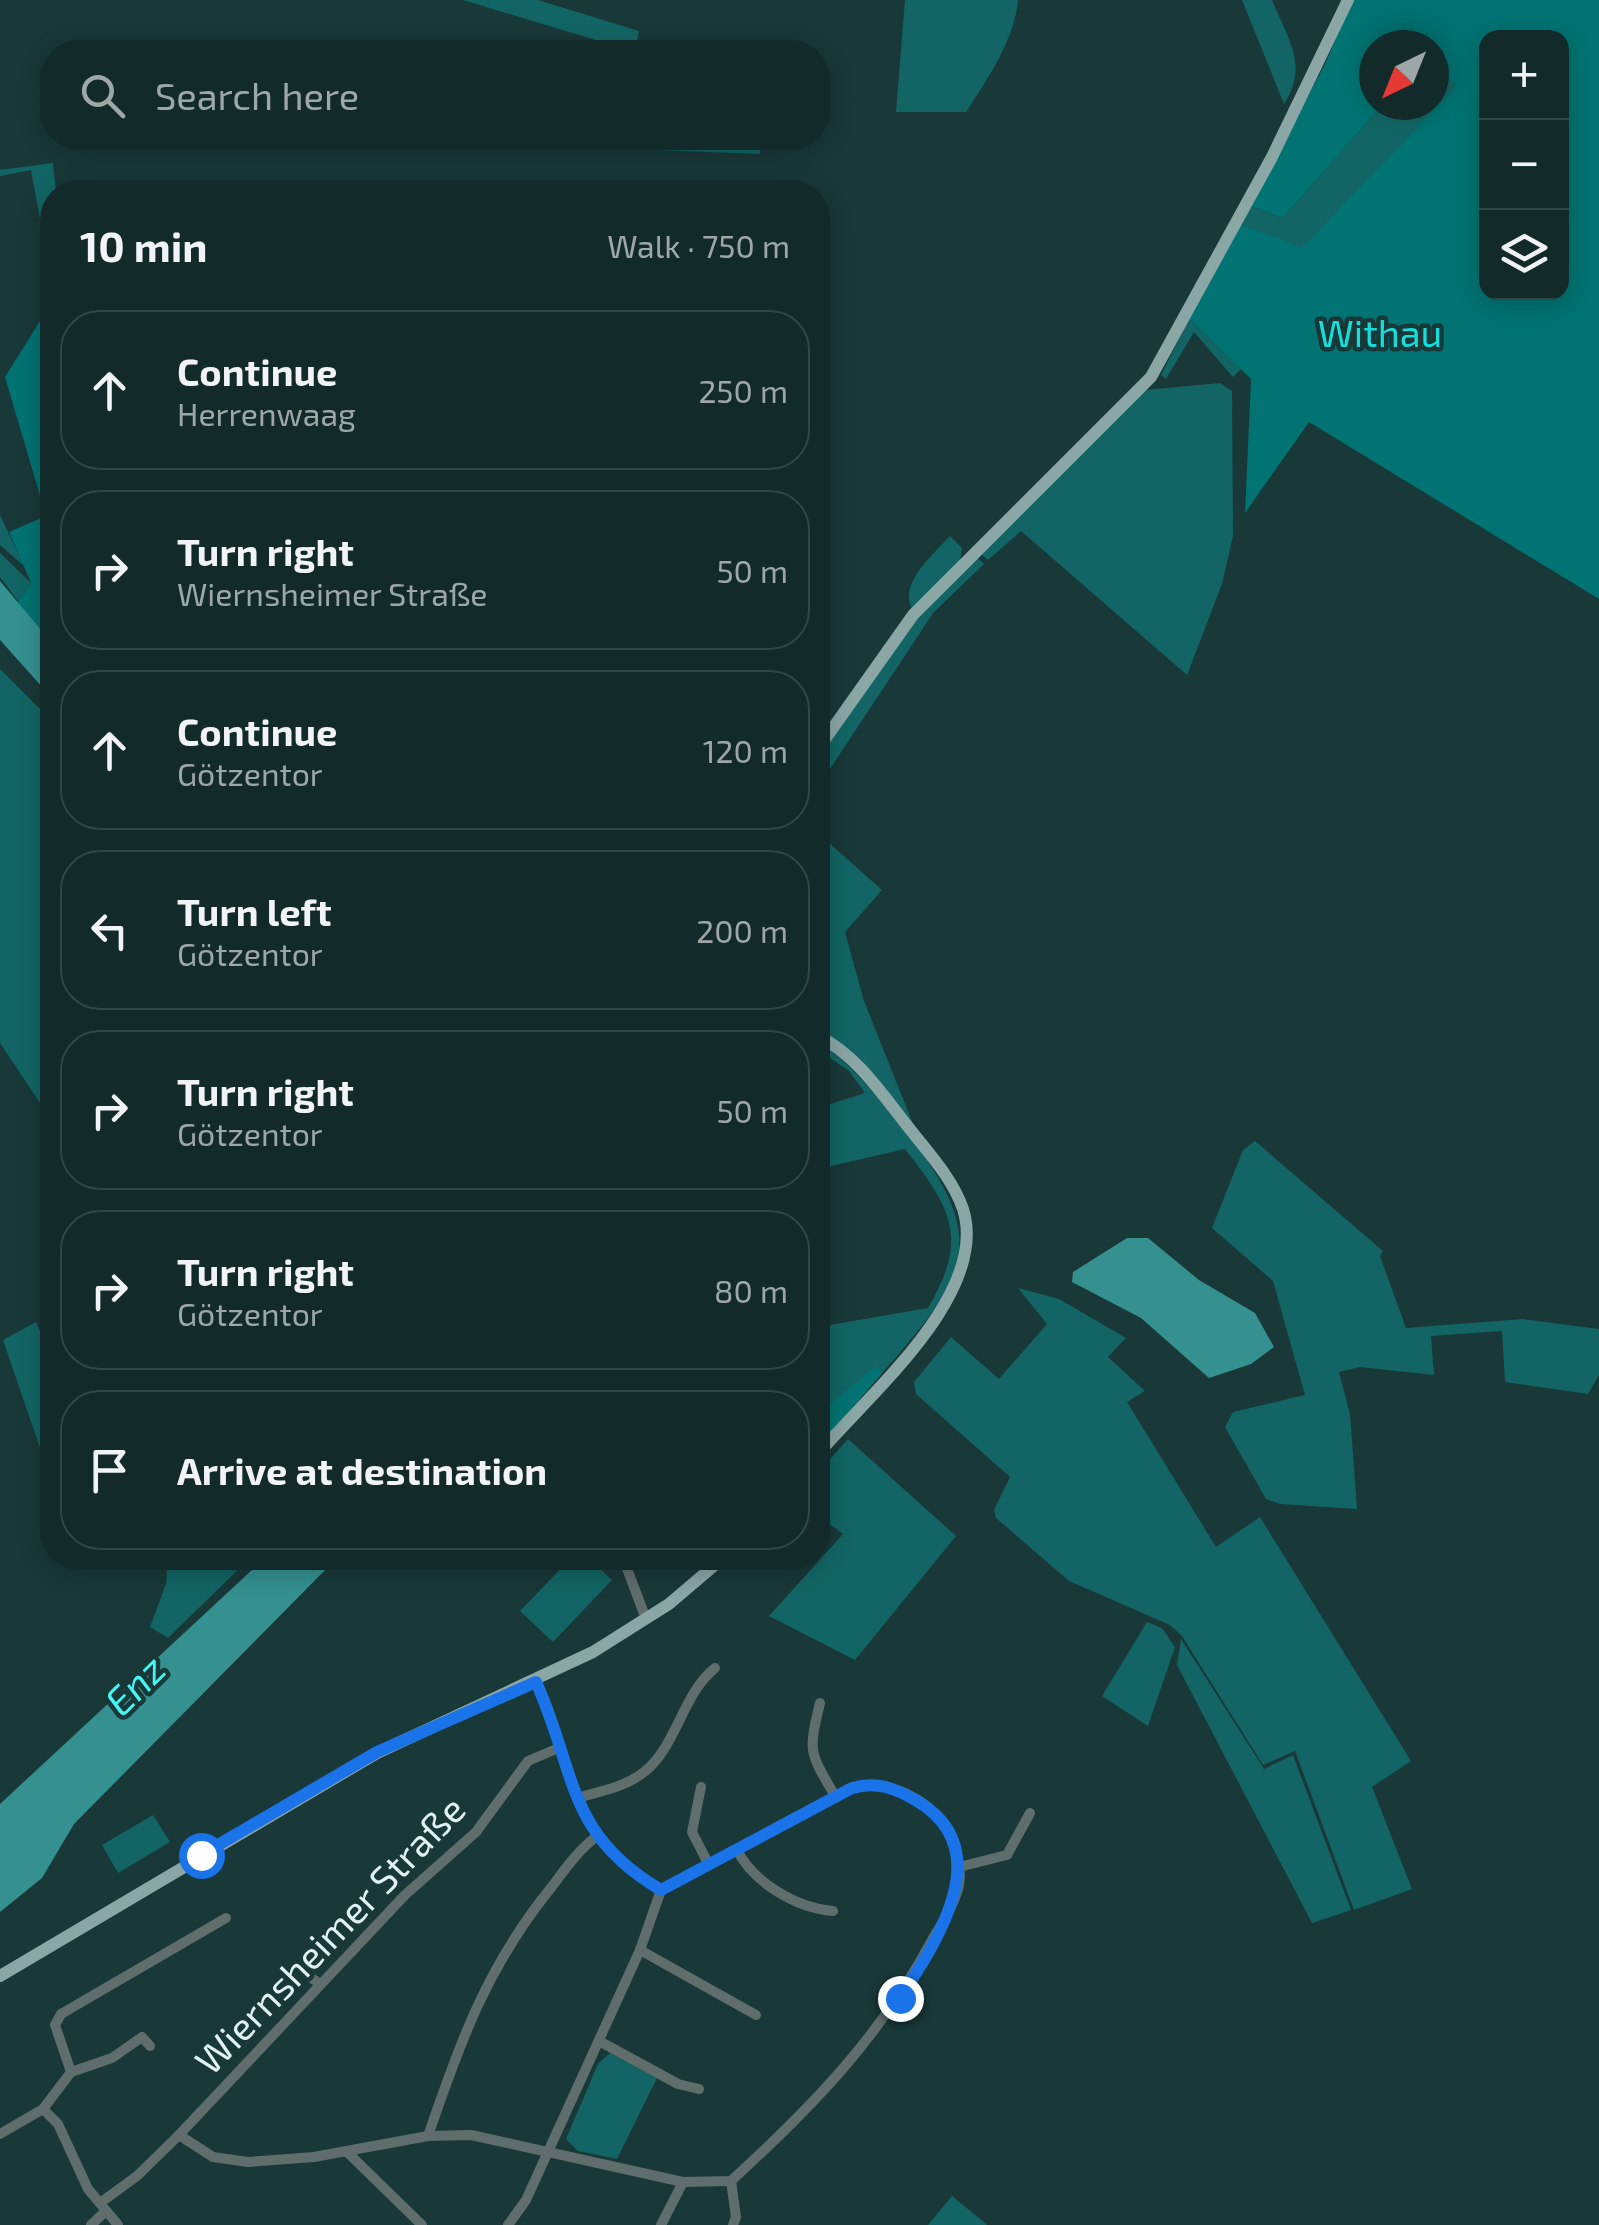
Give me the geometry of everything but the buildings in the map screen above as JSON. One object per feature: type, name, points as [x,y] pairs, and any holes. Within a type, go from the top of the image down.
[{"type":"main road","points":[[830,732],[914,615],[1151,377],[1306,91],[1348,0]]},
{"type":"main road","points":[[830,1045],[859,1067],[946,1176],[959,1200],[967,1246],[946,1306],[830,1440]]},
{"type":"main road","points":[[0,1976],[377,1752],[536,1682],[646,1619],[708,1570]]},
{"type":"street","points":[[628,1570],[646,1619]]},
{"type":"street","points":[[578,1798],[630,1780],[648,1769],[700,1681],[715,1668]]},
{"type":"street","points":[[536,1682],[596,1838],[638,1876],[661,1890]]},
{"type":"street","points":[[820,1703],[809,1736],[812,1754],[835,1796]]},
{"type":"street","name":"Wiernsheimer Straße","points":[[91,2225],[103,2207],[179,2136],[405,1896],[476,1832],[528,1762],[561,1747]]},
{"type":"street","points":[[179,2136],[213,2157],[248,2162],[346,2152],[428,2136],[470,2135],[546,2152],[683,2182],[731,2181],[850,2064],[905,1990],[956,1893],[960,1867],[940,1819],[912,1798],[870,1783],[835,1796],[661,1890],[640,1950],[546,2152],[526,2200],[508,2225]]},
{"type":"street","points":[[700,1787],[692,1832],[708,1866]]},
{"type":"street","points":[[960,1867],[1007,1855],[1030,1813]]},
{"type":"street","points":[[428,2136],[466,2026],[501,1956],[554,1884],[596,1838]]},
{"type":"street","points":[[736,1850],[755,1878],[816,1910],[833,1911]]},
{"type":"street","points":[[71,2072],[55,2025],[61,2014],[226,1918]]},
{"type":"street","points":[[640,1950],[756,2015]]},
{"type":"street","points":[[306,1974],[320,1984]]},
{"type":"street","points":[[0,2134],[43,2109],[71,2072],[112,2058],[142,2037],[150,2046]]},
{"type":"street","points":[[598,2040],[678,2084],[699,2089]]},
{"type":"street","points":[[43,2109],[58,2124],[88,2189],[118,2225]]},
{"type":"street","points":[[346,2152],[422,2225]]},
{"type":"street","points":[[731,2181],[736,2217],[733,2225]]},
{"type":"street","points":[[661,2225],[683,2182]]},
{"type":"shaded area","points":[[463,0],[538,0],[639,31],[637,40],[595,40]]},
{"type":"shaded area","points":[[905,0],[1018,0],[1006,44],[966,112],[896,112]]},
{"type":"shaded area","points":[[1242,0],[1272,0],[1289,40],[1295,76],[1284,104]]},
{"type":"shaded area","points":[[1449,77],[1458,86],[1449,95]]},
{"type":"shaded area","points":[[1369,120],[1425,120],[1302,249],[1240,224],[1250,206],[1283,218]]},
{"type":"shaded area","points":[[657,150],[760,150],[760,154]]},
{"type":"shaded area","points":[[53,163],[55,180],[40,180],[40,219],[31,170],[0,176],[0,170]]},
{"type":"shaded area","points":[[1189,319],[1241,369],[1233,377],[1194,332],[1166,379],[1161,375]]},
{"type":"shaded area","points":[[1220,383],[1232,391],[1233,536],[1222,584],[1187,675],[1021,531],[988,560],[981,554],[1145,390]]},
{"type":"shaded area","points":[[0,515],[24,566],[0,545]]},
{"type":"shaded area","points":[[950,536],[962,548],[960,560],[913,610],[909,600],[913,580]]},
{"type":"shaded area","points":[[0,553],[31,583],[18,601],[0,577]]},
{"type":"shaded area","points":[[977,557],[984,564],[933,613],[830,769],[830,740],[911,626]]},
{"type":"shaded area","points":[[0,669],[40,709],[40,1103],[0,1043]]},
{"type":"shaded area","points":[[830,844],[882,890],[845,932],[864,1001],[915,1129],[830,1044]]},
{"type":"shaded area","points":[[830,1050],[865,1083],[932,1167],[950,1200],[958,1228],[958,1255],[950,1281],[912,1338],[883,1372],[876,1367],[830,1409],[830,1325],[928,1308],[941,1284],[951,1243],[944,1207],[905,1149],[830,1166],[830,1104],[865,1093],[849,1071],[830,1058]]},
{"type":"shaded area","points":[[1255,1141],[1383,1251],[1380,1256],[1406,1328],[1523,1319],[1599,1329],[1599,1375],[1588,1394],[1505,1382],[1502,1331],[1431,1336],[1434,1375],[1360,1367],[1339,1372],[1350,1414],[1357,1509],[1280,1504],[1266,1499],[1225,1427],[1233,1412],[1305,1395],[1273,1281],[1212,1228],[1243,1150]]},
{"type":"shaded area","points":[[1018,1288],[1059,1299],[1126,1338],[1108,1357],[1145,1391],[1127,1402],[1216,1547],[1260,1517],[1411,1761],[1372,1787],[1412,1889],[1354,1910],[1295,1751],[1263,1765],[1182,1636],[1170,1625],[1069,1581],[996,1518],[994,1510],[1010,1477],[916,1394],[914,1382],[951,1337],[999,1379],[1047,1324]]},
{"type":"shaded area","points":[[36,1322],[40,1332],[40,1448],[3,1340]]},
{"type":"shaded area","points":[[848,1439],[956,1536],[855,1660],[769,1616],[811,1570],[830,1570],[830,1548],[843,1534],[830,1524],[830,1459]]},
{"type":"shaded area","points":[[167,1570],[238,1570],[168,1638],[150,1627]]},
{"type":"shaded area","points":[[559,1570],[601,1570],[612,1580],[553,1642],[520,1611]]},
{"type":"shaded area","points":[[1147,1622],[1162,1628],[1175,1647],[1148,1726],[1102,1696]]},
{"type":"shaded area","points":[[1181,1639],[1264,1769],[1293,1755],[1351,1910],[1312,1923],[1177,1665]]},
{"type":"shaded area","points":[[153,1815],[170,1842],[118,1873],[102,1845]]},
{"type":"shaded area","points":[[610,2053],[657,2078],[617,2159],[578,2151],[566,2139],[598,2064]]},
{"type":"shaded area","points":[[952,2196],[985,2223],[987,2225],[928,2225]]},
{"type":"green space","name":"Withau","points":[[1352,0],[1599,0],[1599,599],[1309,422],[1245,513],[1251,379],[1189,319],[1240,224],[1302,248],[1424,120],[1449,120],[1449,94],[1457,86],[1449,78],[1449,30],[1359,30],[1359,120],[1369,120],[1283,218],[1250,206],[1326,62]]},
{"type":"green space","points":[[40,321],[40,496],[5,377]]},
{"type":"green space","points":[[40,519],[40,629],[17,603],[31,583],[9,532]]},
{"type":"green space","points":[[876,1366],[883,1372],[830,1434],[830,1404]]},
{"type":"water","points":[[0,581],[40,629],[40,685],[0,640]]},
{"type":"water","points":[[1127,1238],[1148,1238],[1199,1280],[1255,1313],[1274,1347],[1251,1364],[1209,1378],[1141,1318],[1072,1282],[1073,1272]]},
{"type":"water","name":"Enz","points":[[252,1570],[325,1570],[74,1824],[42,1878],[0,1912],[0,1804]]},
{"type":"route","points":[[201,1855],[377,1752],[536,1682],[586,1823],[610,1852],[661,1890],[852,1788],[870,1783],[888,1786],[933,1810],[947,1829],[960,1867],[960,1882],[900,1998]]}]
